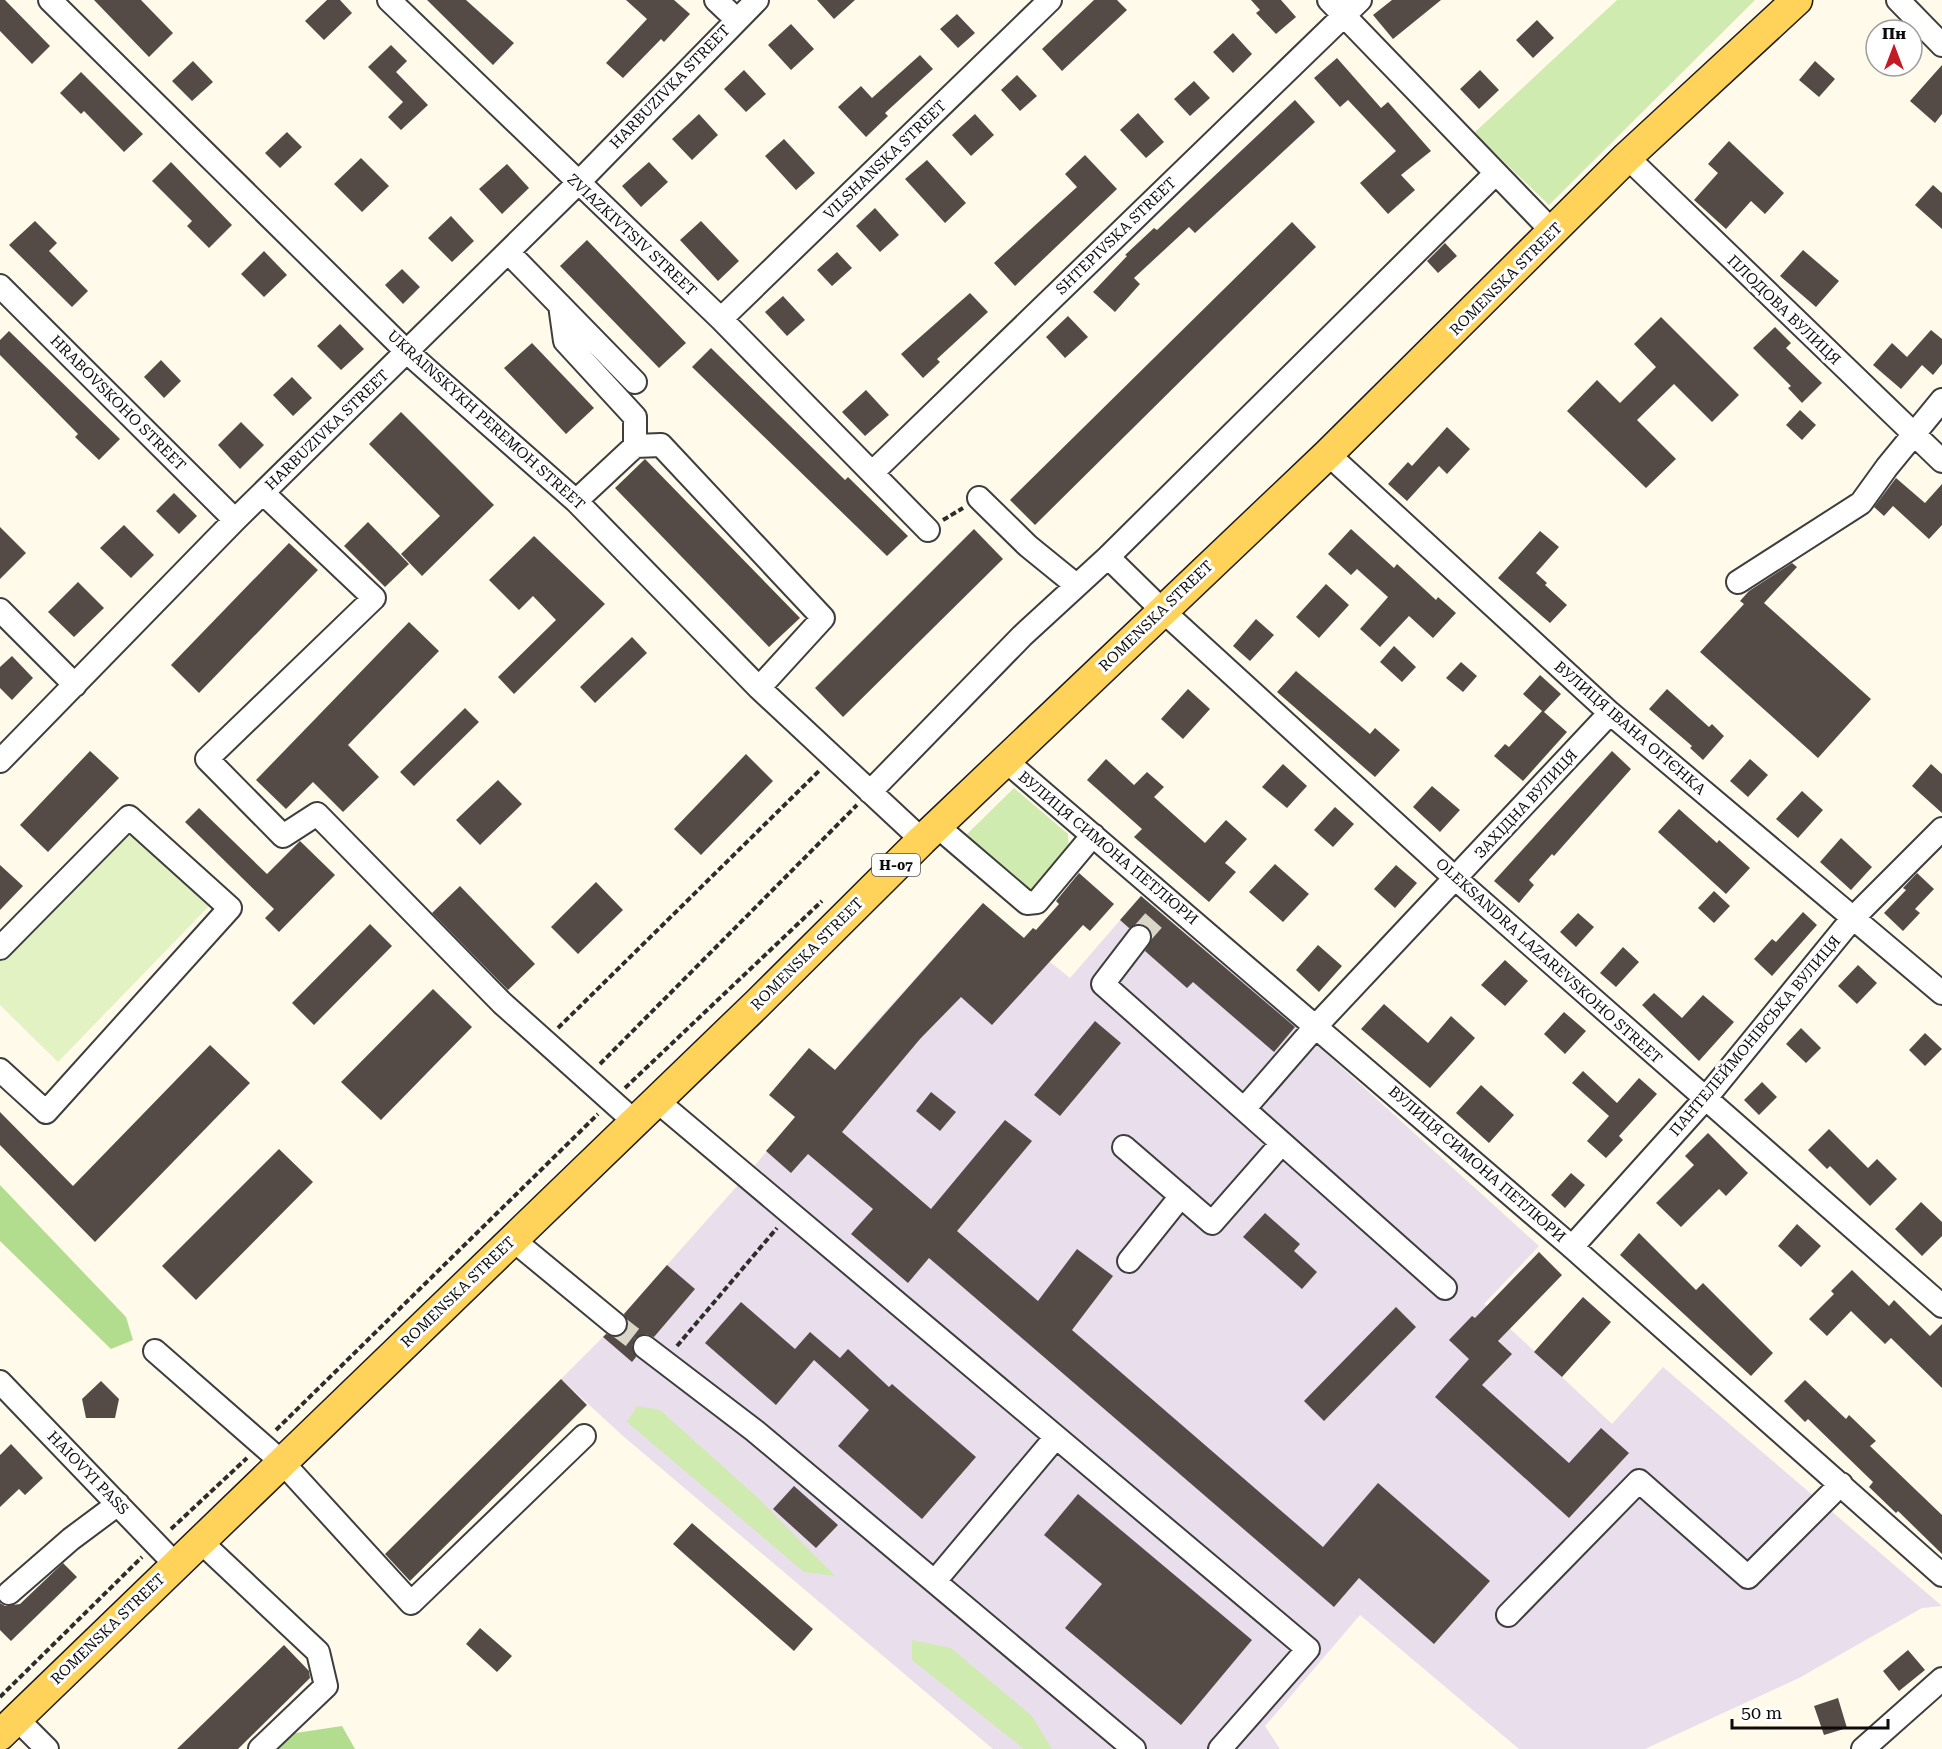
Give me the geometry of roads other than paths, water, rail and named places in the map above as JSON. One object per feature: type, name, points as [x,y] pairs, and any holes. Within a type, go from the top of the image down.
[{"type":"main road","name":"ROMENSKA STREET","points":[[9,1727],[175,1564],[758,1003],[929,833],[1328,454],[1628,157],[1797,0]]},
{"type":"street","name":"UKRAINSKYKH PEREMOH STREET","points":[[50,0],[407,352],[576,501],[759,688],[870,792],[1028,903],[1037,902],[1093,835]]},
{"type":"street","name":"ZVIAZKIVTSIV STREET","points":[[388,0],[577,184],[721,319],[928,530]]},
{"type":"street","points":[[716,0],[736,20]]},
{"type":"street","name":"HARBUZIVKA STREET","points":[[0,761],[235,520],[577,184],[757,0]]},
{"type":"street","name":"VILSHANSKA STREET","points":[[721,319],[1050,0]]},
{"type":"street","points":[[1898,0],[1942,45]]},
{"type":"street","points":[[1344,5],[1495,174],[1553,232]]},
{"type":"street","name":"SHTEPIVSKA STREET","points":[[873,472],[1344,5]]},
{"type":"street","name":"ПЛОДОВА ВУЛИЦЯ","points":[[1628,157],[1942,461]]},
{"type":"street","points":[[870,792],[1022,636],[1108,557],[1495,174]]},
{"type":"street","points":[[508,252],[635,382]]},
{"type":"street","name":"HRABOVSKOHO STREET","points":[[0,286],[235,520]]},
{"type":"street","points":[[560,305],[565,341],[635,417],[635,446]]},
{"type":"street","points":[[1738,582],[1861,503],[1942,400]]},
{"type":"street","points":[[576,501],[635,446],[661,445],[823,618],[759,688]]},
{"type":"street","name":"ВУЛИЦЯ ІВАНА ОГІЄНКА","points":[[1328,454],[1610,713],[1942,993]]},
{"type":"street","points":[[263,493],[374,598],[207,759],[283,836],[317,814],[502,1003],[634,1121]]},
{"type":"street","points":[[979,498],[1028,546],[1076,585]]},
{"type":"street","name":"OLEKSANDRA LAZAREVSKOHO STREET","points":[[1108,557],[1162,610],[1456,879],[1942,1306]]},
{"type":"street","points":[[0,610],[75,685]]},
{"type":"street","name":"ЗАХІДНА ВУЛИЦЯ","points":[[1244,1109],[1317,1025],[1610,713]]},
{"type":"street","name":"ВУЛИЦЯ СИМОНА ПЕТЛЮРИ","points":[[1006,761],[1093,835],[1166,907],[1317,1025],[1572,1247],[1942,1575]]},
{"type":"street","points":[[0,948],[129,817],[230,909],[46,1112],[0,1070]]},
{"type":"street","name":"ПАНТЕЛЕЙМОНІВСЬКА ВУЛИЦЯ","points":[[1572,1247],[1705,1099],[1852,919],[1942,829]]},
{"type":"street","points":[[1139,937],[1103,984],[1445,1288]]},
{"type":"street","points":[[656,1100],[1308,1649],[1220,1749]]},
{"type":"street","points":[[1124,1147],[1212,1223],[1282,1143]]},
{"type":"street","points":[[1129,1261],[1181,1196]]},
{"type":"street","points":[[512,1239],[615,1324]]},
{"type":"street","points":[[645,1347],[755,1431],[1134,1749]]},
{"type":"street","points":[[155,1351],[282,1463],[411,1603],[584,1436]]},
{"type":"street","name":"HAIOVYI PASS","points":[[0,1382],[175,1564]]},
{"type":"street","points":[[935,1581],[1056,1437]]},
{"type":"street","points":[[1508,1615],[1639,1481],[1748,1577],[1841,1484]]},
{"type":"street","points":[[9,1593],[71,1539],[118,1504]]},
{"type":"street","points":[[200,1541],[318,1652],[326,1686],[260,1749]]},
{"type":"street","points":[[1863,1749],[1942,1679]]},
{"type":"street","points":[[9,1727],[47,1749]]},
{"type":"tunnel","points":[[1139,937],[1161,912]]},
{"type":"tunnel","points":[[615,1324],[645,1347]]}]
